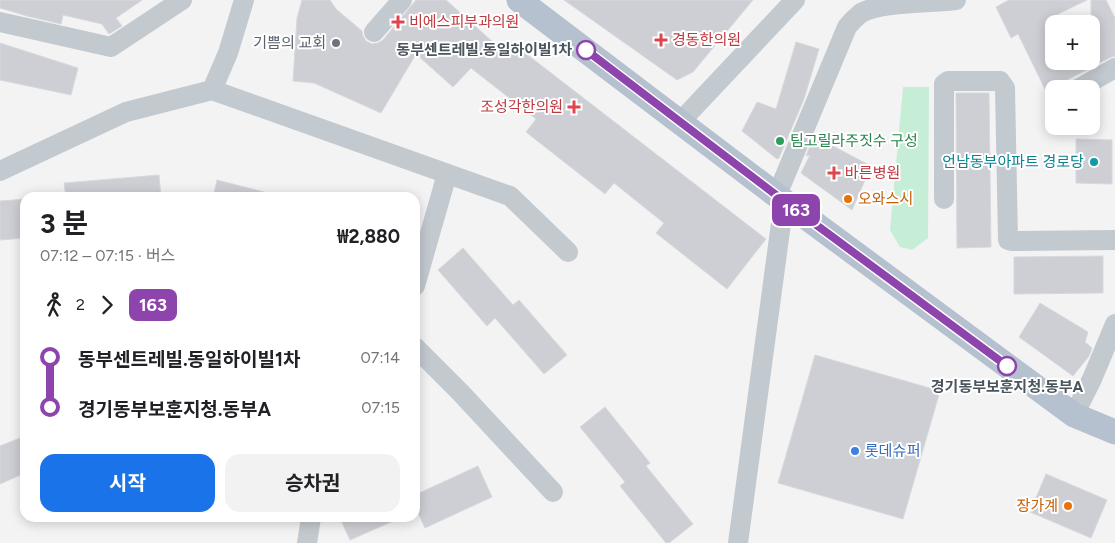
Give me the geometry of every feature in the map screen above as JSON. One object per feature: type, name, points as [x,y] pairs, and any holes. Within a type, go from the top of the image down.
[{"type":"main road","points":[[520,0],[780,198],[1074,415],[1115,432]]},
{"type":"street","points":[[0,22],[111,47],[182,0]]},
{"type":"street","points":[[212,90],[228,53],[244,0]]},
{"type":"street","points":[[374,32],[402,0]]},
{"type":"street","points":[[680,122],[795,0]]},
{"type":"street","points":[[738,543],[780,198],[847,27],[862,13],[881,8],[956,0]]},
{"type":"street","points":[[1094,80],[1115,68]]},
{"type":"street","points":[[944,199],[945,82],[1000,81],[1005,88],[1008,240],[1115,240]]},
{"type":"street","points":[[0,171],[126,112],[212,90],[510,196],[568,252]]},
{"type":"street","points":[[420,268],[447,174]]},
{"type":"street","points":[[1074,415],[1115,324]]},
{"type":"street","points":[[420,352],[553,492]]},
{"type":"street","points":[[307,543],[310,522]]},
{"type":"green space","points":[[903,87],[929,87],[928,238],[912,250],[900,247],[890,230]]},
{"type":"building","points":[[0,0],[142,0],[116,18],[122,26],[109,34],[102,24],[63,15],[61,24],[0,8]]},
{"type":"building","points":[[302,0],[330,0],[336,9],[362,31],[366,41],[372,44],[383,40],[416,0],[446,0],[504,52],[511,42],[766,239],[727,289],[656,233],[664,223],[614,183],[605,194],[526,132],[536,119],[471,68],[453,87],[416,54],[381,113],[314,83],[293,81],[297,18]]},
{"type":"building","points":[[564,0],[753,0],[693,72],[677,80]]},
{"type":"building","points":[[1009,0],[1087,0],[1056,15],[1045,15],[1045,70],[1086,70],[1067,80],[1045,80],[1045,89],[1018,34],[1011,38],[996,7]]},
{"type":"building","points":[[1091,0],[1106,0],[1115,18],[1115,56],[1100,63],[1100,15],[1091,15]]},
{"type":"building","points":[[796,42],[819,49],[804,99],[777,159],[742,131],[757,102],[776,109]]},
{"type":"building","points":[[0,43],[78,68],[71,95],[0,80]]},
{"type":"building","points":[[956,93],[989,93],[991,247],[957,248]]},
{"type":"building","points":[[814,136],[871,166],[852,210],[801,173],[810,155],[806,156]]},
{"type":"building","name":"언남동부아파트 경로당","points":[[1076,139],[1112,140],[1112,184],[1076,183]]},
{"type":"building","points":[[159,175],[160,192],[65,192],[64,183]]},
{"type":"building","points":[[217,180],[264,192],[214,192]]},
{"type":"building","points":[[20,199],[20,238],[0,240],[0,201]]},
{"type":"building","points":[[463,248],[513,305],[519,300],[567,355],[544,374],[495,318],[487,326],[438,270]]},
{"type":"building","points":[[1103,256],[1103,293],[1014,294],[1014,257]]},
{"type":"building","points":[[1040,303],[1088,332],[1085,342],[1092,348],[1089,356],[1073,376],[1019,337]]},
{"type":"building","name":"롯데슈퍼","points":[[815,355],[940,391],[903,519],[778,483]]},
{"type":"building","points":[[605,407],[650,463],[646,466],[693,524],[669,543],[666,543],[620,486],[625,482],[580,427]]},
{"type":"building","points":[[20,438],[20,475],[0,484],[0,446]]},
{"type":"building","points":[[478,466],[492,497],[425,528],[420,517],[420,493]]},
{"type":"building","name":"장가계","points":[[1046,474],[1107,500],[1091,538],[1030,512]]},
{"type":"building","points":[[342,522],[391,522],[350,540]]},
{"type":"bus line","name":"163","points":[[586,50],[784,201],[1007,366]]},
{"type":"place","name":"비에스피부과의원","points":[[398,22]]},
{"type":"place","name":"경동한의원","points":[[661,40]]},
{"type":"place","name":"기쁨의 교회","points":[[336,43]]},
{"type":"place","name":"동부센트레빌.동일하이빌1차","points":[[586,50]]},
{"type":"place","name":"조성각한의원","points":[[574,107]]},
{"type":"place","name":"팀고릴라주짓수 구성","points":[[780,141]]},
{"type":"place","name":"언남동부아파트 경로당","points":[[1094,162]]},
{"type":"place","name":"바른병원","points":[[834,173]]},
{"type":"place","name":"오와스시","points":[[848,199]]},
{"type":"place","name":"경기동부보훈지청.동부A","points":[[1007,366]]},
{"type":"place","name":"롯데슈퍼","points":[[855,451]]},
{"type":"place","name":"장가계","points":[[1068,506]]}]
